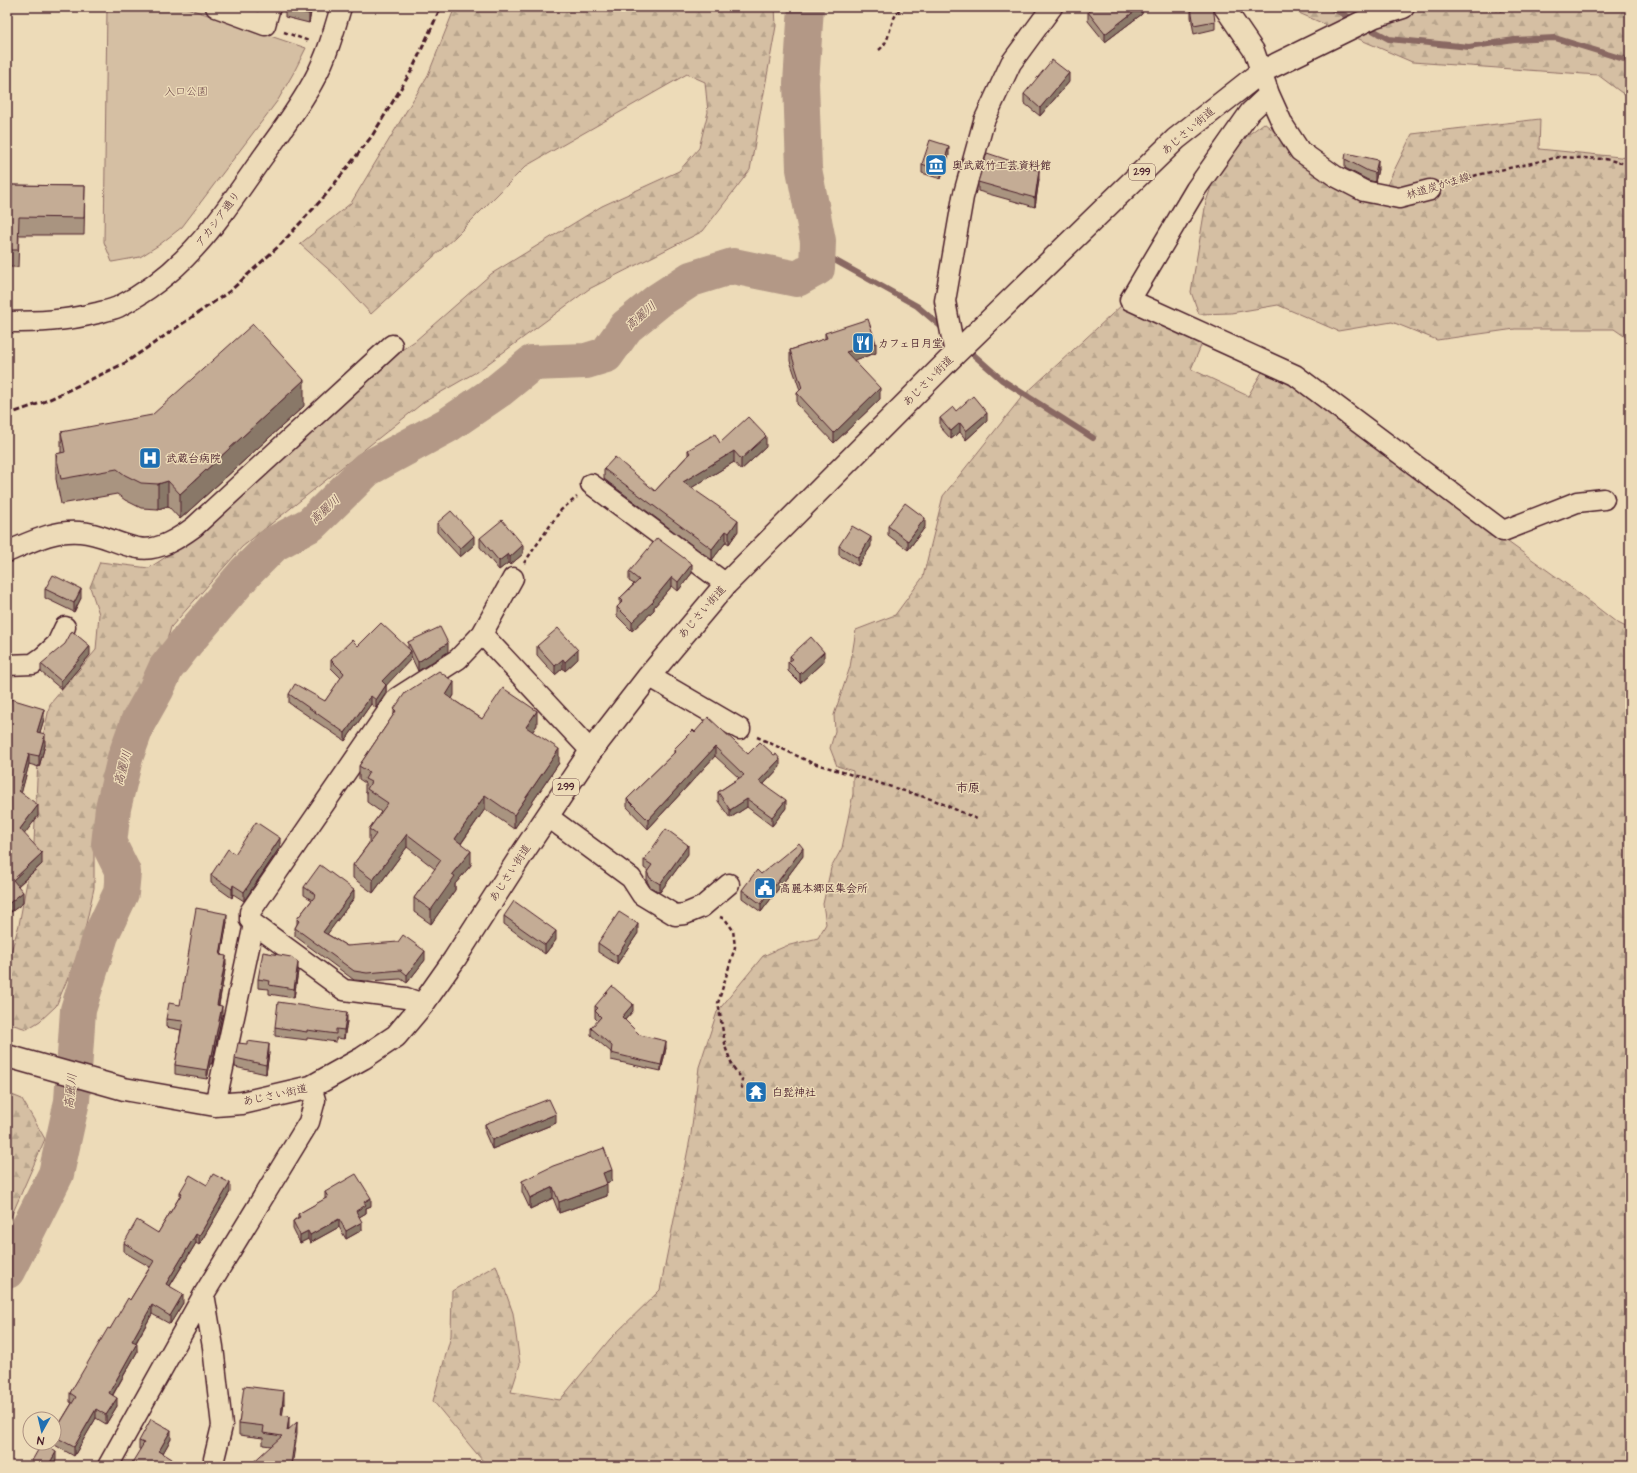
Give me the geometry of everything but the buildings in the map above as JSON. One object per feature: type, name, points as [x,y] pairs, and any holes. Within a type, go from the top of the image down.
[{"type":"highway","name":"あじさい街道","points":[[12,1057],[124,1089],[215,1105],[242,1103],[311,1087],[363,1058],[396,1036],[424,1004],[591,751],[648,676],[726,584],[960,348],[1176,140],[1262,72],[1375,16],[1403,7]]},
{"type":"street","points":[[216,7],[267,16]]},
{"type":"street","name":"アカシア通り","points":[[7,322],[50,322],[116,308],[144,291],[170,272],[192,252],[209,233],[290,118],[315,78],[328,47],[341,7]]},
{"type":"street","points":[[960,348],[945,301],[963,198],[982,128],[1011,62],[1052,7]]},
{"type":"street","name":"林道炭がま線","points":[[1224,7],[1254,51],[1269,94],[1284,125],[1300,151],[1335,176],[1364,191],[1399,198],[1430,190]]},
{"type":"street","points":[[1269,94],[1250,112],[1196,189],[1130,300],[1295,375],[1503,531],[1577,502],[1604,499]]},
{"type":"street","points":[[7,552],[52,533],[80,532],[107,537],[140,549],[156,547],[177,539],[194,527],[392,345]]},
{"type":"street","points":[[592,484],[726,584]]},
{"type":"street","points":[[424,1004],[406,998],[344,990],[254,924],[250,920],[250,912],[398,698],[458,659],[482,634],[513,578]]},
{"type":"street","points":[[7,665],[32,664],[43,657],[57,644],[65,627]]},
{"type":"street","points":[[482,634],[591,751]]},
{"type":"street","points":[[648,676],[740,729]]},
{"type":"street","points":[[547,816],[631,878],[642,895],[675,914],[685,914],[702,907],[729,884]]},
{"type":"street","points":[[215,1105],[254,924]]},
{"type":"street","points":[[108,1466],[204,1294],[310,1122],[314,1100],[311,1087]]},
{"type":"street","points":[[204,1294],[213,1347],[222,1426],[214,1459]]},
{"type":"path","points":[[880,50],[886,45],[894,17],[902,7]]},
{"type":"path","points":[[1496,7],[1498,11],[1513,7]]},
{"type":"path","points":[[267,16],[328,47]]},
{"type":"path","name":"林道炭がま線","points":[[1430,190],[1477,175],[1559,157],[1605,159],[1630,165]]},
{"type":"path","points":[[513,578],[561,510],[592,484]]},
{"type":"path","points":[[740,729],[810,762],[934,800],[977,819]]},
{"type":"path","points":[[702,907],[725,919],[733,930],[735,947],[718,1004],[726,1049],[733,1067],[742,1079],[741,1087],[752,1091]]},
{"type":"green space","name":"入口公園","points":[[107,7],[184,7],[306,48],[278,100],[182,227],[159,245],[140,257],[112,262],[104,242]]},
{"type":"green space","points":[[455,7],[775,7],[776,26],[750,170],[703,231],[589,289],[478,371],[424,402],[242,547],[171,627],[164,652],[154,678],[133,709],[117,740],[107,766],[94,824],[94,888],[81,947],[56,1006],[40,1021],[27,1029],[7,1023],[7,965],[19,925],[34,843],[38,759],[50,704],[96,650],[99,614],[90,587],[100,562],[149,568],[207,530],[304,428],[381,364],[415,341],[491,274],[602,206],[679,171],[699,148],[708,112],[705,82],[687,74],[526,166],[455,237],[371,314],[335,275],[300,244],[351,203],[428,75]]},
{"type":"green space","points":[[1285,7],[1630,7],[1630,99],[1598,75],[1412,62]]},
{"type":"green space","points":[[1540,119],[1539,149],[1630,158],[1630,340],[1614,329],[1515,329],[1437,340],[1392,322],[1338,331],[1278,305],[1231,313],[1199,314],[1191,292],[1206,202],[1216,172],[1240,141],[1264,123],[1280,136],[1384,191],[1412,134]]},
{"type":"green space","points":[[1123,304],[1204,339],[1191,369],[1248,396],[1265,367],[1576,591],[1616,622],[1630,629],[1630,1466],[487,1466],[433,1401],[451,1336],[452,1291],[496,1265],[513,1313],[520,1364],[511,1392],[560,1400],[610,1339],[660,1290],[691,1134],[699,1067],[717,1012],[763,956],[786,946],[818,938],[826,924],[823,904],[831,868],[842,848],[853,794],[853,771],[837,766],[830,748],[835,731],[834,715],[850,667],[856,630],[895,615],[923,577],[943,496],[1021,398]]},
{"type":"green space","points":[[7,1093],[22,1099],[45,1139],[7,1226]]},
{"type":"waterway","name":"高麗川","points":[[7,1271],[56,1174],[72,1101],[78,1010],[101,935],[121,893],[123,872],[109,844],[113,808],[125,758],[138,722],[156,690],[166,668],[246,572],[274,544],[311,524],[367,469],[448,425],[499,390],[532,363],[586,361],[606,355],[626,327],[659,300],[691,279],[733,266],[797,279],[817,268],[818,241],[804,169],[801,83],[806,7]]},
{"type":"waterway","points":[[804,31],[822,7]]},
{"type":"waterway","points":[[1330,7],[1356,21]]},
{"type":"waterway","points":[[1365,26],[1389,39],[1469,47],[1514,40],[1555,38],[1630,61]]},
{"type":"waterway","points":[[818,251],[917,306],[945,330]]},
{"type":"waterway","points":[[966,348],[1002,380],[1093,438]]},
{"type":"railway","points":[[7,415],[46,401],[125,363],[230,291],[281,244],[324,197],[372,136],[412,70],[441,7]]},
{"type":"place","name":"奥武蔵竹工芸資料館","points":[[936,165]]},
{"type":"place","name":"カフェ日月堂","points":[[863,343]]},
{"type":"place","name":"武蔵台病院","points":[[150,458]]},
{"type":"place","name":"高麗本郷区集会所","points":[[765,888]]},
{"type":"place","name":"白髭神社","points":[[756,1092]]},
{"type":"district","name":"市原","points":[[968,788]]}]
